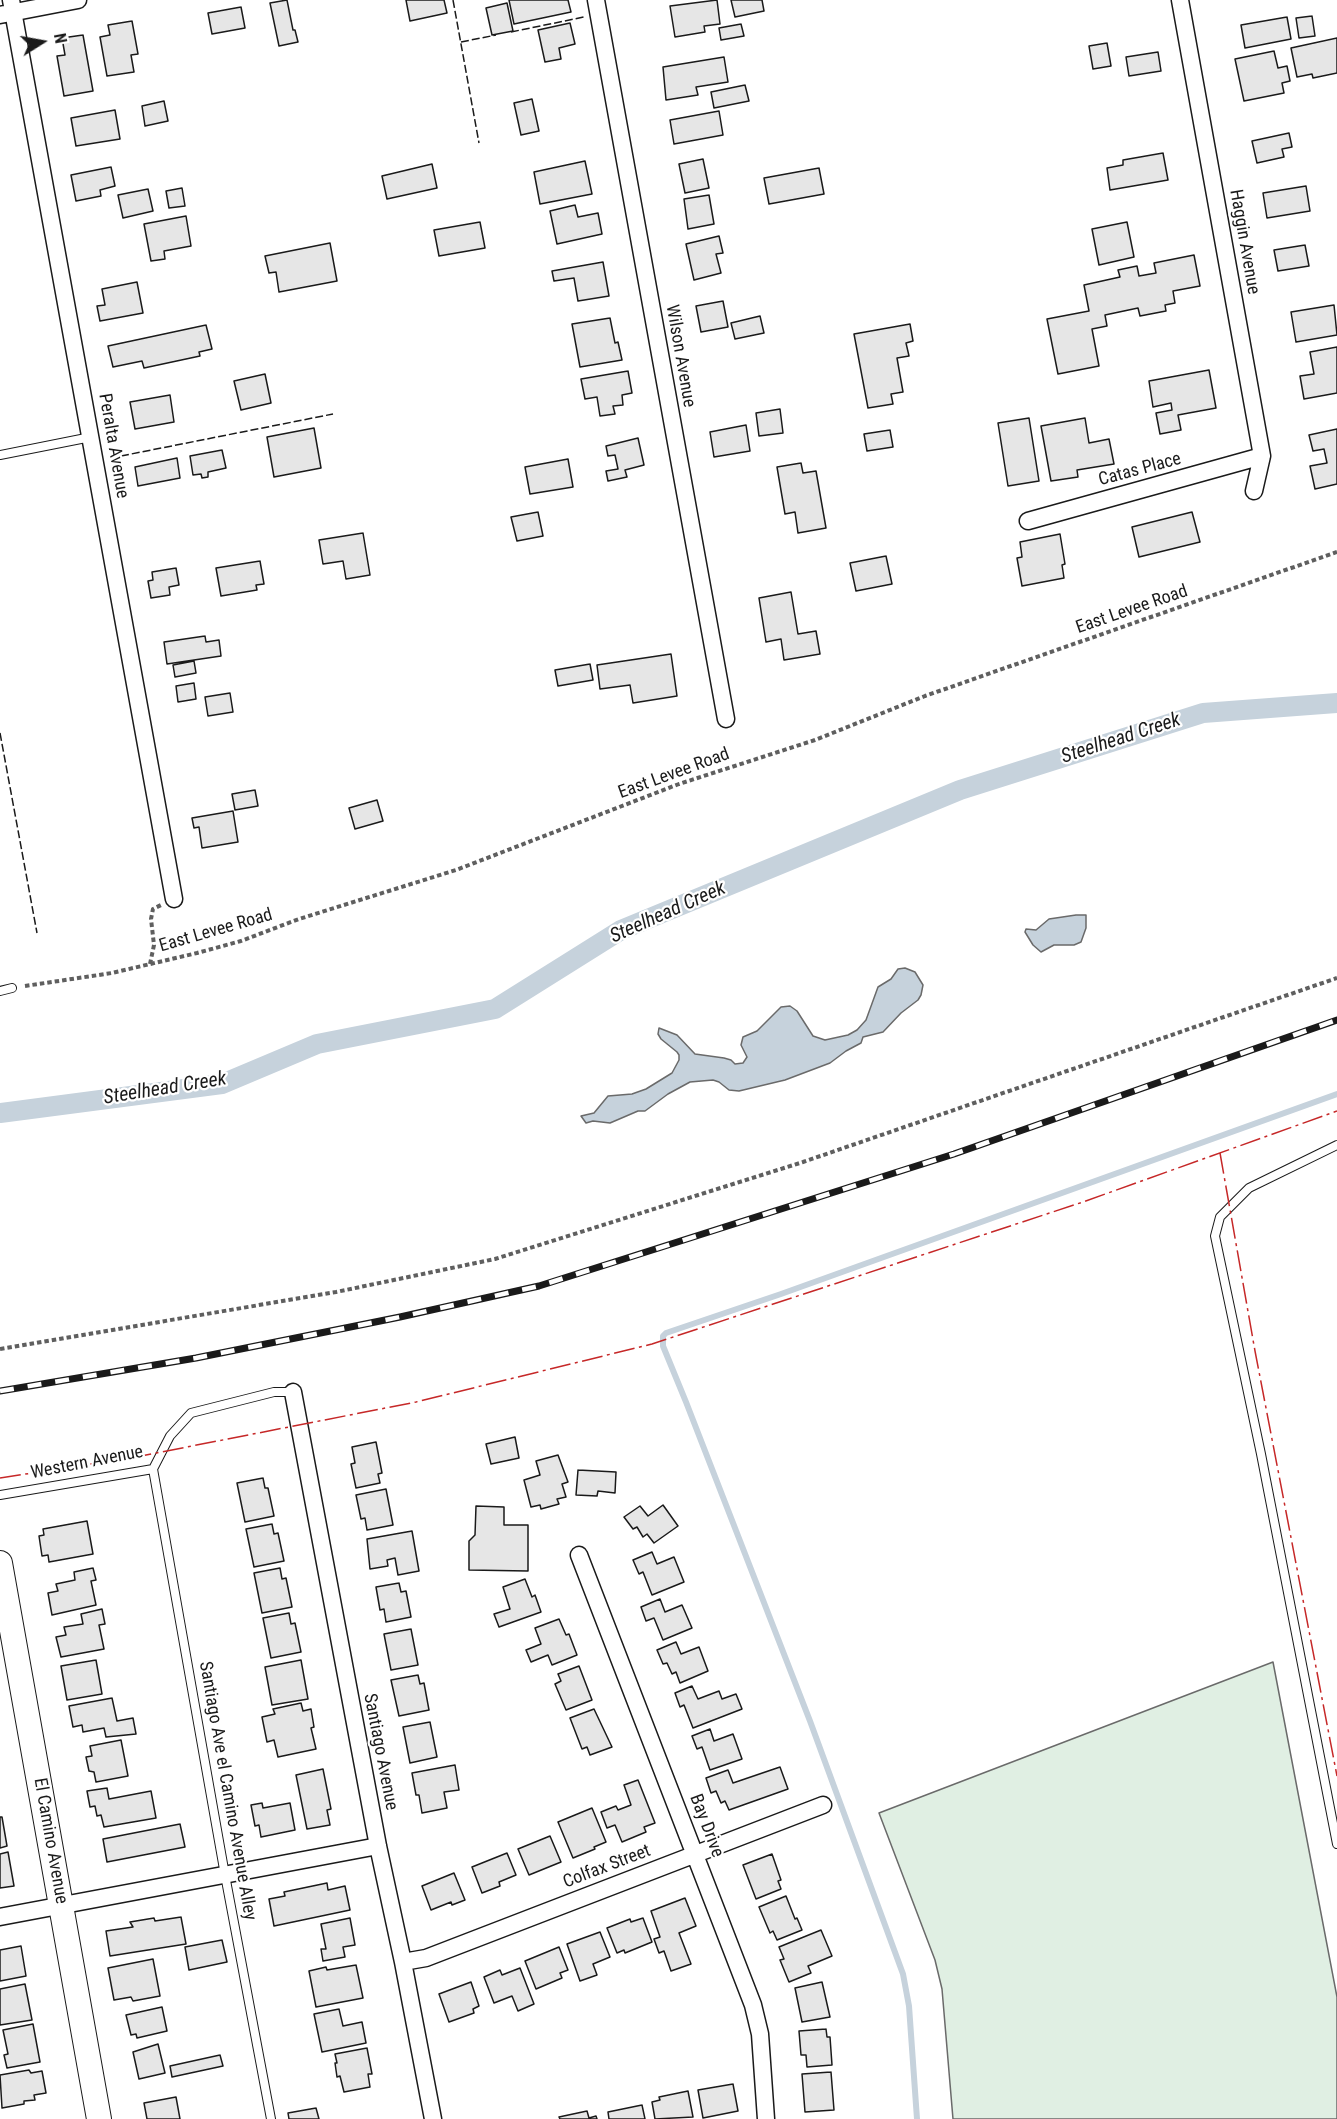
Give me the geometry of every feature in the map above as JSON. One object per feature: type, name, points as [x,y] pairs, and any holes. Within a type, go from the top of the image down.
[{"type":"main road","name":"El Camino Avenue","points":[[0,1563],[99,2119]]},
{"type":"street","points":[[8,9],[78,0]]},
{"type":"street","name":"Wilson Avenue","points":[[596,0],[726,719]]},
{"type":"street","name":"Haggin Avenue","points":[[1180,0],[1262,456],[1254,491]]},
{"type":"street","name":"Peralta Avenue","points":[[8,9],[91,437],[174,899]]},
{"type":"street","name":"Catas Place","points":[[1028,520],[1262,456]]},
{"type":"street","name":"Santiago Avenue","points":[[293,1392],[378,1846],[404,1962],[433,2119]]},
{"type":"street","name":"Bay Drive","points":[[579,1555],[758,2019],[766,2119]]},
{"type":"street","name":"Colfax Street","points":[[404,1962],[426,1958],[823,1805]]},
{"type":"street","points":[[0,1917],[378,1846]]},
{"type":"lane","points":[[0,455],[91,437]]},
{"type":"lane","points":[[0,991],[12,988]]},
{"type":"lane","points":[[1337,1145],[1250,1188],[1220,1217],[1215,1236],[1264,1466],[1337,1844]]},
{"type":"lane","name":"Western Avenue","points":[[0,1495],[153,1469],[170,1436],[191,1413],[274,1392],[293,1392]]},
{"type":"lane","name":"Santiago Ave el Camino Avenue Alley","points":[[153,1469],[225,1875],[272,2119]]},
{"type":"path","name":"East Levee Road","points":[[12,988],[112,973],[241,941],[299,919],[456,870],[679,784],[815,740],[925,696],[1337,552]]},
{"type":"path","points":[[150,964],[154,945],[151,919],[153,909],[174,899]]},
{"type":"path","points":[[0,1349],[336,1292],[495,1259],[803,1162],[1337,978]]},
{"type":"green space","points":[[1273,1662],[1337,1997],[1337,2119],[953,2119],[942,1989],[935,1960],[879,1813]]},
{"type":"shaded area","points":[[1086,915],[1086,928],[1081,942],[1074,945],[1054,945],[1041,952],[1033,945],[1025,932],[1026,929],[1036,930],[1049,919]]},
{"type":"shaded area","points":[[905,968],[915,972],[923,985],[918,1000],[901,1013],[883,1032],[863,1037],[861,1043],[830,1063],[785,1080],[739,1091],[729,1090],[713,1080],[690,1082],[668,1094],[645,1111],[638,1111],[610,1123],[593,1121],[586,1123],[581,1116],[594,1113],[608,1096],[632,1094],[646,1089],[672,1073],[679,1060],[679,1055],[661,1039],[658,1034],[659,1028],[677,1035],[695,1054],[724,1058],[735,1064],[743,1063],[747,1057],[741,1045],[743,1037],[757,1031],[781,1007],[790,1006],[797,1011],[813,1036],[825,1040],[848,1035],[857,1030],[866,1020],[878,987],[891,979],[898,969]]},
{"type":"building","points":[[287,0],[298,42],[279,46],[270,3]]},
{"type":"building","points":[[406,0],[444,0],[447,13],[410,21]]},
{"type":"building","points":[[509,0],[568,0],[571,12],[514,24]]},
{"type":"building","points":[[717,0],[720,24],[704,26],[705,32],[675,37],[670,6]]},
{"type":"building","points":[[731,0],[762,0],[764,11],[735,17]]},
{"type":"building","points":[[507,3],[513,31],[492,35],[486,8]]},
{"type":"building","points":[[241,7],[245,28],[212,34],[208,13]]},
{"type":"building","points":[[1312,16],[1315,36],[1299,38],[1296,18]]},
{"type":"building","points":[[1287,17],[1291,39],[1245,48],[1241,25]]},
{"type":"building","points":[[132,21],[138,54],[131,55],[134,72],[107,76],[100,37],[110,35],[108,25]]},
{"type":"building","points":[[570,23],[575,44],[559,48],[561,59],[545,62],[538,30]]},
{"type":"building","points":[[741,24],[744,36],[721,40],[719,28]]},
{"type":"building","points":[[83,35],[93,91],[64,96],[57,56],[65,55],[62,38]]},
{"type":"building","points":[[1337,38],[1337,73],[1313,78],[1312,74],[1297,77],[1291,48]]},
{"type":"building","points":[[1107,43],[1111,66],[1093,69],[1089,46]]},
{"type":"building","points":[[1274,51],[1278,68],[1287,66],[1290,81],[1282,83],[1284,93],[1244,101],[1235,59]]},
{"type":"building","points":[[1158,52],[1161,71],[1129,76],[1126,57]]},
{"type":"building","points":[[724,57],[728,82],[696,87],[698,95],[666,100],[663,67]]},
{"type":"building","points":[[745,85],[749,101],[714,108],[711,92]]},
{"type":"building","points":[[532,99],[539,131],[521,135],[514,103]]},
{"type":"building","points":[[164,101],[168,121],[145,126],[142,106]]},
{"type":"building","points":[[115,110],[120,139],[76,146],[71,118]]},
{"type":"building","points":[[719,111],[723,135],[674,144],[670,120]]},
{"type":"building","points":[[1289,133],[1292,147],[1282,149],[1284,157],[1257,163],[1252,141]]},
{"type":"building","points":[[1163,153],[1168,180],[1110,190],[1107,168],[1123,165],[1123,160]]},
{"type":"building","points":[[703,159],[709,188],[685,193],[679,164]]},
{"type":"building","points":[[585,161],[592,194],[540,204],[534,172]]},
{"type":"building","points":[[432,164],[437,188],[387,199],[382,176]]},
{"type":"building","points":[[111,167],[115,186],[100,190],[101,196],[76,201],[71,175]]},
{"type":"building","points":[[819,168],[824,194],[769,204],[764,178]]},
{"type":"building","points":[[1306,186],[1310,211],[1267,218],[1263,193]]},
{"type":"building","points":[[182,188],[185,206],[169,208],[166,191]]},
{"type":"building","points":[[148,189],[153,211],[123,218],[118,195]]},
{"type":"building","points":[[709,195],[714,224],[688,229],[684,199]]},
{"type":"building","points":[[575,205],[578,217],[598,213],[602,234],[557,244],[550,211]]},
{"type":"building","points":[[186,216],[191,246],[164,251],[165,259],[151,261],[144,224]]},
{"type":"building","points":[[480,222],[485,248],[439,256],[434,230]]},
{"type":"building","points":[[1127,222],[1134,257],[1099,265],[1092,229]]},
{"type":"building","points":[[719,236],[723,253],[716,254],[721,273],[694,280],[686,244]]},
{"type":"building","points":[[330,243],[337,281],[279,292],[276,272],[269,273],[265,256]]},
{"type":"building","points":[[1305,245],[1309,266],[1278,271],[1274,250]]},
{"type":"building","points":[[1194,255],[1200,286],[1173,291],[1175,303],[1165,305],[1166,311],[1140,316],[1138,308],[1105,315],[1107,326],[1092,329],[1099,366],[1058,374],[1047,319],[1089,311],[1084,285],[1120,277],[1118,270],[1137,266],[1139,276],[1156,273],[1154,263]]},
{"type":"building","points":[[603,262],[609,296],[578,301],[574,278],[554,281],[552,271]]},
{"type":"building","points":[[137,282],[143,313],[100,321],[97,306],[105,305],[102,289]]},
{"type":"building","points":[[723,301],[728,327],[701,332],[696,306]]},
{"type":"building","points":[[1334,305],[1337,335],[1296,342],[1291,312]]},
{"type":"building","points":[[760,316],[764,333],[735,339],[731,323]]},
{"type":"building","points":[[610,318],[615,343],[618,342],[622,360],[580,367],[572,324]]},
{"type":"building","points":[[910,324],[913,341],[906,343],[909,356],[897,358],[903,392],[891,394],[893,404],[868,408],[854,334]]},
{"type":"building","points":[[206,325],[212,349],[199,352],[200,356],[144,368],[142,361],[113,367],[108,346]]},
{"type":"building","points":[[1337,347],[1337,393],[1304,399],[1300,376],[1314,374],[1310,352]]},
{"type":"building","points":[[1209,370],[1216,408],[1178,415],[1181,430],[1160,434],[1156,413],[1172,410],[1171,403],[1153,407],[1149,381]]},
{"type":"building","points":[[628,371],[632,393],[622,395],[623,405],[613,406],[615,414],[600,416],[597,397],[585,399],[581,379]]},
{"type":"building","points":[[265,374],[271,403],[241,410],[234,381]]},
{"type":"building","points":[[170,395],[174,422],[135,429],[130,402]]},
{"type":"building","points":[[780,409],[783,433],[759,436],[756,413]]},
{"type":"building","points":[[1029,418],[1039,481],[1008,486],[998,423]]},
{"type":"building","points":[[1085,418],[1089,443],[1109,439],[1114,464],[1077,470],[1078,477],[1051,481],[1041,426]]},
{"type":"building","points":[[746,425],[750,451],[714,457],[710,432]]},
{"type":"building","points":[[314,428],[321,468],[274,477],[267,437]]},
{"type":"building","points":[[1337,429],[1337,484],[1315,489],[1310,466],[1327,463],[1324,449],[1313,451],[1309,435]]},
{"type":"building","points":[[890,430],[893,447],[867,451],[864,434]]},
{"type":"building","points":[[638,438],[644,465],[625,470],[627,477],[608,481],[606,471],[618,469],[615,455],[608,456],[606,446]]},
{"type":"building","points":[[222,450],[226,468],[208,472],[208,477],[202,478],[201,474],[193,475],[190,456]]},
{"type":"building","points":[[177,458],[180,478],[138,486],[135,467]]},
{"type":"building","points":[[568,459],[573,487],[530,494],[525,467]]},
{"type":"building","points":[[801,463],[803,473],[816,471],[826,528],[798,533],[795,512],[785,514],[777,467]]},
{"type":"building","points":[[538,512],[543,536],[517,541],[511,517]]},
{"type":"building","points":[[1192,512],[1200,542],[1139,557],[1132,527]]},
{"type":"building","points":[[363,533],[370,575],[346,579],[343,561],[323,564],[319,540]]},
{"type":"building","points":[[1060,534],[1065,564],[1062,565],[1064,578],[1022,586],[1017,558],[1022,557],[1020,542]]},
{"type":"building","points":[[886,556],[892,584],[856,591],[850,563]]},
{"type":"building","points":[[260,561],[264,584],[256,585],[257,590],[221,596],[216,568]]},
{"type":"building","points":[[176,568],[179,585],[169,587],[170,595],[151,598],[148,581],[153,580],[152,572]]},
{"type":"building","points":[[791,592],[798,634],[816,631],[820,654],[784,660],[781,639],[766,642],[759,598]]},
{"type":"building","points":[[205,636],[206,642],[219,640],[221,656],[167,664],[164,642]]},
{"type":"building","points":[[671,654],[677,696],[633,703],[630,685],[600,689],[597,665]]},
{"type":"building","points":[[194,661],[196,673],[175,677],[173,665]]},
{"type":"building","points":[[590,664],[593,680],[558,686],[555,670]]},
{"type":"building","points":[[194,683],[196,699],[178,702],[176,686]]},
{"type":"building","points":[[230,693],[233,712],[208,716],[205,697]]},
{"type":"building","points":[[255,790],[258,806],[235,810],[232,794]]},
{"type":"building","points":[[377,800],[383,821],[355,829],[349,808]]},
{"type":"building","points":[[233,811],[238,842],[202,848],[199,827],[194,828],[192,818]]},
{"type":"building","points":[[515,1437],[519,1458],[491,1464],[486,1444]]},
{"type":"building","points":[[376,1442],[382,1473],[378,1474],[380,1483],[356,1488],[351,1464],[355,1463],[352,1447]]},
{"type":"building","points":[[558,1455],[568,1482],[562,1484],[566,1497],[557,1499],[559,1504],[541,1509],[540,1505],[531,1507],[524,1480],[540,1475],[536,1461]]},
{"type":"building","points":[[578,1470],[616,1472],[615,1493],[598,1491],[597,1496],[576,1495]]},
{"type":"building","points":[[263,1478],[265,1488],[268,1488],[274,1516],[245,1522],[237,1483]]},
{"type":"building","points":[[386,1489],[393,1525],[367,1530],[365,1518],[361,1519],[356,1495]]},
{"type":"building","points":[[663,1505],[678,1526],[654,1543],[647,1534],[643,1537],[637,1527],[633,1529],[624,1517],[640,1506],[648,1516]]},
{"type":"building","points":[[476,1506],[504,1507],[504,1525],[528,1525],[528,1571],[469,1570],[469,1541],[475,1535]]},
{"type":"building","points":[[87,1521],[93,1554],[49,1562],[48,1555],[42,1556],[39,1536],[44,1535],[43,1529]]},
{"type":"building","points":[[272,1524],[274,1534],[278,1533],[284,1561],[254,1567],[246,1529]]},
{"type":"building","points":[[412,1531],[419,1571],[398,1575],[395,1558],[387,1560],[388,1566],[370,1569],[367,1539]]},
{"type":"building","points":[[652,1552],[657,1564],[674,1557],[684,1582],[652,1595],[643,1572],[639,1574],[633,1560]]},
{"type":"building","points":[[93,1568],[96,1580],[91,1581],[96,1605],[52,1615],[48,1593],[58,1591],[56,1584],[75,1580],[74,1572]]},
{"type":"building","points":[[280,1568],[282,1579],[286,1578],[292,1607],[262,1613],[254,1573]]},
{"type":"building","points":[[525,1579],[532,1597],[535,1595],[541,1612],[499,1627],[494,1614],[510,1609],[503,1587]]},
{"type":"building","points":[[399,1583],[401,1592],[406,1591],[411,1617],[386,1622],[384,1609],[380,1610],[376,1587]]},
{"type":"building","points":[[660,1599],[665,1612],[682,1605],[692,1628],[663,1640],[654,1618],[646,1621],[641,1607]]},
{"type":"building","points":[[102,1609],[105,1624],[99,1625],[104,1649],[61,1657],[56,1637],[66,1635],[64,1627],[83,1624],[81,1614]]},
{"type":"building","points":[[289,1613],[291,1624],[295,1623],[301,1652],[271,1658],[263,1618]]},
{"type":"building","points":[[559,1619],[566,1635],[569,1634],[577,1655],[552,1665],[548,1655],[531,1662],[526,1650],[541,1644],[535,1628]]},
{"type":"building","points":[[411,1629],[418,1665],[391,1670],[384,1634]]},
{"type":"building","points":[[676,1642],[681,1654],[699,1647],[708,1671],[680,1683],[676,1672],[672,1674],[667,1663],[663,1664],[657,1650]]},
{"type":"building","points":[[96,1660],[102,1694],[67,1700],[61,1666]]},
{"type":"building","points":[[301,1660],[308,1699],[272,1705],[265,1667]]},
{"type":"building","points":[[579,1666],[592,1700],[566,1710],[555,1684],[561,1681],[558,1674]]},
{"type":"building","points":[[418,1675],[420,1684],[424,1683],[429,1710],[399,1716],[391,1680]]},
{"type":"building","points":[[692,1686],[698,1699],[719,1691],[722,1699],[736,1694],[742,1709],[693,1728],[684,1705],[680,1707],[675,1693]]},
{"type":"building","points":[[112,1698],[117,1721],[133,1718],[136,1734],[106,1737],[104,1728],[83,1732],[82,1725],[73,1727],[69,1706]]},
{"type":"building","points":[[301,1703],[303,1711],[311,1709],[314,1727],[311,1728],[316,1749],[278,1757],[274,1740],[267,1742],[262,1717],[275,1714],[273,1709]]},
{"type":"building","points":[[594,1709],[612,1747],[590,1755],[587,1747],[582,1749],[570,1718]]},
{"type":"building","points":[[430,1722],[437,1757],[410,1763],[403,1727]]},
{"type":"building","points":[[710,1729],[714,1741],[733,1734],[742,1759],[710,1770],[702,1747],[697,1749],[692,1736]]},
{"type":"building","points":[[121,1740],[128,1776],[96,1782],[94,1772],[89,1771],[86,1757],[92,1756],[90,1746]]},
{"type":"building","points":[[455,1765],[459,1790],[444,1792],[447,1808],[422,1813],[412,1773]]},
{"type":"building","points":[[780,1767],[788,1789],[729,1810],[725,1801],[721,1803],[716,1791],[711,1793],[706,1778],[728,1770],[733,1783]]},
{"type":"building","points":[[323,1769],[331,1809],[327,1810],[330,1825],[307,1829],[296,1775]]},
{"type":"building","points":[[638,1780],[655,1823],[644,1827],[646,1832],[622,1842],[615,1825],[607,1828],[601,1812],[616,1806],[618,1810],[631,1805],[624,1785]]},
{"type":"building","points":[[107,1788],[109,1799],[151,1791],[156,1818],[104,1827],[101,1815],[97,1816],[95,1806],[90,1807],[87,1791]]},
{"type":"building","points":[[262,1803],[263,1808],[290,1803],[295,1830],[261,1837],[259,1825],[255,1826],[251,1805]]},
{"type":"building","points":[[592,1808],[606,1842],[573,1858],[558,1822]]},
{"type":"building","points":[[0,1817],[2,1817],[7,1846],[0,1848]]},
{"type":"building","points":[[180,1824],[185,1847],[107,1862],[103,1839]]},
{"type":"building","points":[[550,1836],[561,1862],[529,1875],[518,1849]]},
{"type":"building","points":[[8,1852],[14,1886],[0,1888],[0,1854]]},
{"type":"building","points":[[507,1853],[516,1875],[499,1882],[500,1886],[482,1893],[472,1867]]},
{"type":"building","points":[[772,1854],[781,1880],[778,1881],[781,1889],[756,1899],[743,1865]]},
{"type":"building","points":[[454,1873],[465,1900],[452,1905],[451,1902],[431,1910],[422,1886]]},
{"type":"building","points":[[327,1883],[328,1890],[345,1886],[350,1910],[274,1926],[269,1899],[285,1896],[284,1892]]},
{"type":"building","points":[[786,1896],[802,1930],[777,1940],[773,1931],[770,1933],[759,1907]]},
{"type":"building","points":[[685,1898],[696,1926],[679,1933],[691,1964],[671,1971],[664,1951],[659,1953],[654,1939],[660,1937],[651,1911]]},
{"type":"building","points":[[181,1917],[186,1944],[110,1956],[106,1931],[133,1927],[130,1922]]},
{"type":"building","points":[[350,1918],[355,1945],[343,1947],[345,1957],[323,1961],[321,1949],[326,1949],[321,1924]]},
{"type":"building","points":[[643,1918],[652,1942],[625,1953],[624,1950],[617,1953],[607,1928],[630,1919],[631,1922]]},
{"type":"building","points":[[821,1930],[832,1956],[808,1966],[811,1973],[789,1982],[780,1960],[784,1959],[779,1947]]},
{"type":"building","points":[[600,1932],[610,1957],[593,1964],[597,1975],[580,1981],[567,1944]]},
{"type":"building","points":[[222,1940],[227,1962],[189,1970],[185,1947]]},
{"type":"building","points":[[21,1946],[26,1976],[0,1981],[0,1950]]},
{"type":"building","points":[[559,1947],[568,1970],[560,1973],[562,1978],[536,1989],[525,1961]]},
{"type":"building","points":[[153,1959],[160,1996],[133,2001],[131,1997],[114,2000],[108,1968]]},
{"type":"building","points":[[356,1965],[363,1998],[316,2007],[309,1971],[326,1967],[327,1970]]},
{"type":"building","points":[[520,1968],[534,2004],[518,2011],[512,1996],[494,2003],[484,1977],[500,1970],[502,1975]]},
{"type":"building","points":[[471,1982],[479,2006],[473,2009],[474,2013],[449,2022],[439,1994]]},
{"type":"building","points":[[822,1982],[830,2017],[802,2022],[795,1988]]},
{"type":"building","points":[[25,1984],[32,2020],[0,2025],[0,1989]]},
{"type":"building","points":[[162,2007],[167,2031],[137,2038],[136,2034],[131,2035],[126,2015]]},
{"type":"building","points":[[339,2009],[343,2026],[362,2022],[366,2043],[322,2052],[314,2014]]},
{"type":"building","points":[[33,2024],[40,2062],[7,2068],[4,2055],[8,2054],[3,2030]]},
{"type":"building","points":[[826,2029],[827,2037],[830,2037],[832,2065],[807,2067],[806,2055],[801,2055],[799,2031]]},
{"type":"building","points":[[158,2044],[165,2073],[139,2079],[133,2052]]},
{"type":"building","points":[[367,2048],[372,2074],[368,2074],[370,2087],[344,2092],[340,2076],[337,2077],[335,2054]]},
{"type":"building","points":[[220,2055],[223,2066],[172,2077],[170,2066]]},
{"type":"building","points":[[29,2070],[31,2073],[42,2071],[46,2093],[34,2095],[35,2100],[24,2101],[24,2104],[2,2108],[0,2075]]},
{"type":"building","points":[[831,2072],[834,2110],[805,2112],[802,2074]]},
{"type":"building","points":[[733,2084],[738,2111],[703,2118],[698,2090]]},
{"type":"building","points":[[688,2091],[693,2117],[655,2119],[652,2102],[660,2100],[659,2097]]},
{"type":"building","points":[[176,2097],[180,2119],[147,2119],[144,2103]]},
{"type":"building","points":[[642,2105],[645,2119],[609,2119],[608,2112]]},
{"type":"building","points":[[316,2108],[319,2119],[289,2119],[288,2113]]},
{"type":"building","points":[[587,2111],[589,2118],[596,2116],[597,2119],[560,2119],[559,2117]]},
{"type":"waterway","name":"Steelhead Creek","points":[[0,1113],[222,1084],[317,1044],[495,1009],[621,930],[960,790],[1203,713],[1337,703]]},
{"type":"waterway","points":[[917,2119],[909,2006],[903,1974],[810,1721],[663,1346],[663,1336],[666,1333],[781,1294],[1337,1094]]},
{"type":"railway","points":[[0,1391],[196,1358],[539,1286],[954,1154],[1337,1020]]},
{"type":"fence","points":[[453,0],[479,143]]},
{"type":"fence","points":[[511,32],[584,17]]},
{"type":"fence","points":[[461,42],[496,35]]},
{"type":"fence","points":[[121,456],[333,414]]},
{"type":"fence","points":[[0,733],[37,933]]},
{"type":"power","points":[[0,1478],[136,1457],[416,1402],[652,1344],[1083,1202],[1337,1111]]},
{"type":"power","points":[[1220,1153],[1255,1351],[1337,1776]]}]
